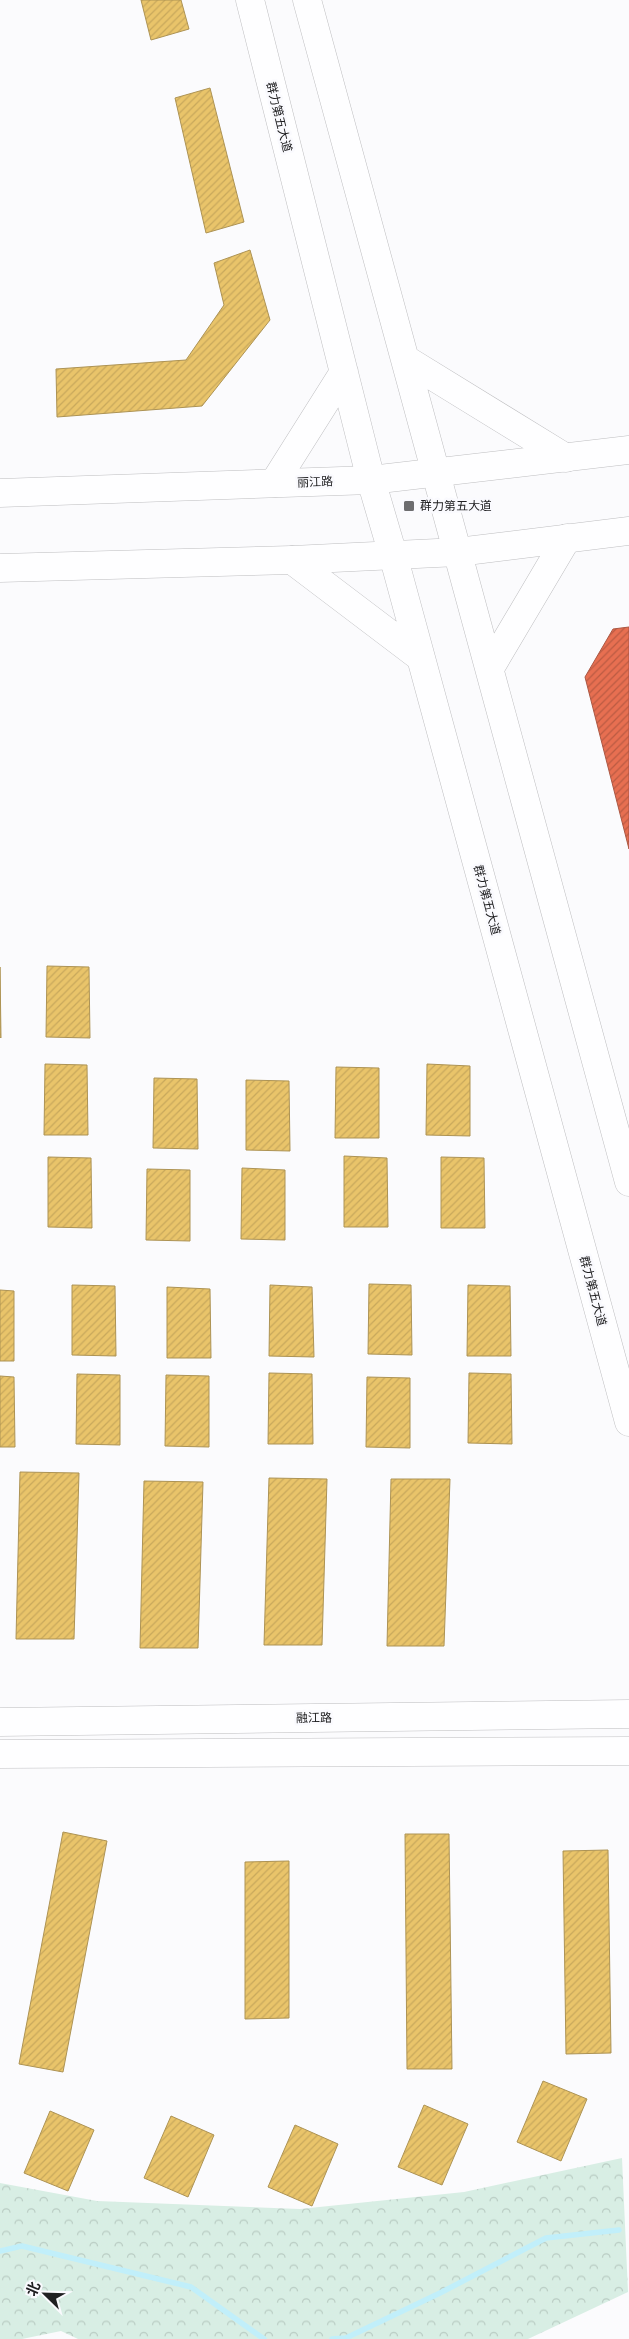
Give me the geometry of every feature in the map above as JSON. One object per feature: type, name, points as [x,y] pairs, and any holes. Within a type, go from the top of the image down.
[{"type":"main road","name":"群力第五大道","points":[[250,0],[371,480],[629,1422]]},
{"type":"main road","points":[[307,0],[629,1182]]},
{"type":"main road","points":[[405,359],[566,458]]},
{"type":"main road","points":[[274,483],[344,372]]},
{"type":"main road","name":"丽江路","points":[[0,493],[371,480],[629,450]]},
{"type":"main road","points":[[0,568],[292,560],[458,552],[629,530]]},
{"type":"main road","points":[[490,668],[567,538]]},
{"type":"main road","points":[[292,560],[420,657]]},
{"type":"main road","name":"融江路","points":[[0,1722],[629,1714]]},
{"type":"main road","points":[[0,1754],[629,1751]]},
{"type":"green space","points":[[622,2158],[628,2292],[528,2339],[78,2339],[61,2331],[22,2339],[0,2339],[0,2183],[97,2201],[300,2209],[464,2192]]},
{"type":"building: 住宅","points":[[141,0],[181,0],[189,29],[151,40]]},
{"type":"building: 住宅","points":[[210,88],[244,222],[206,233],[175,98]]},
{"type":"building: 住宅","points":[[250,250],[270,320],[202,406],[57,417],[56,369],[186,360],[224,305],[214,263]]},
{"type":"building: 住宅","points":[[47,966],[89,967],[90,1038],[46,1037]]},
{"type":"building: 住宅","points":[[0,967],[1,1038],[0,1037]]},
{"type":"building: 住宅","points":[[45,1064],[87,1065],[88,1135],[44,1135]]},
{"type":"building: 住宅","points":[[427,1064],[470,1066],[470,1136],[426,1135]]},
{"type":"building: 住宅","points":[[336,1067],[379,1068],[379,1138],[335,1138]]},
{"type":"building: 住宅","points":[[154,1078],[197,1079],[198,1149],[153,1148]]},
{"type":"building: 住宅","points":[[246,1080],[289,1081],[290,1151],[246,1150]]},
{"type":"building: 住宅","points":[[344,1156],[387,1158],[388,1227],[344,1227]]},
{"type":"building: 住宅","points":[[48,1157],[91,1158],[92,1228],[48,1227]]},
{"type":"building: 住宅","points":[[441,1157],[484,1158],[485,1228],[441,1228]]},
{"type":"building: 住宅","points":[[242,1168],[285,1170],[285,1240],[241,1239]]},
{"type":"building: 住宅","points":[[147,1169],[190,1170],[190,1241],[146,1240]]},
{"type":"building: 住宅","points":[[369,1284],[411,1285],[412,1355],[368,1354]]},
{"type":"building: 住宅","points":[[72,1285],[115,1286],[116,1356],[72,1355]]},
{"type":"building: 住宅","points":[[270,1285],[312,1287],[314,1357],[269,1356]]},
{"type":"building: 住宅","points":[[468,1285],[510,1286],[511,1356],[467,1356]]},
{"type":"building: 住宅","points":[[167,1287],[210,1289],[211,1358],[167,1358]]},
{"type":"building: 住宅","points":[[0,1290],[14,1291],[14,1361],[0,1361]]},
{"type":"building: 住宅","points":[[269,1373],[312,1374],[313,1444],[268,1444]]},
{"type":"building: 住宅","points":[[469,1373],[511,1374],[512,1444],[468,1443]]},
{"type":"building: 住宅","points":[[77,1374],[120,1375],[120,1445],[76,1444]]},
{"type":"building: 住宅","points":[[166,1375],[209,1376],[209,1447],[165,1446]]},
{"type":"building: 住宅","points":[[0,1376],[14,1377],[15,1447],[0,1447]]},
{"type":"building: 住宅","points":[[367,1377],[410,1378],[410,1448],[366,1447]]},
{"type":"building: 住宅","points":[[20,1472],[79,1473],[74,1639],[16,1639]]},
{"type":"building: 住宅","points":[[269,1478],[327,1479],[322,1645],[264,1645]]},
{"type":"building: 住宅","points":[[391,1479],[450,1479],[444,1646],[387,1646]]},
{"type":"building: 住宅","points":[[144,1481],[203,1482],[198,1648],[140,1648]]},
{"type":"building: 住宅","points":[[63,1832],[107,1841],[63,2072],[19,2064]]},
{"type":"building: 住宅","points":[[405,1834],[449,1834],[452,2069],[407,2069]]},
{"type":"building: 住宅","points":[[608,1850],[611,2053],[566,2054],[563,1851]]},
{"type":"building: 住宅","points":[[289,1861],[289,2018],[245,2019],[245,1862]]},
{"type":"building: 住宅","points":[[543,2081],[587,2099],[561,2161],[517,2142]]},
{"type":"building: 住宅","points":[[424,2105],[468,2124],[442,2185],[398,2167]]},
{"type":"building: 住宅","points":[[50,2111],[94,2130],[68,2191],[24,2173]]},
{"type":"building: 住宅","points":[[171,2116],[214,2135],[188,2197],[144,2178]]},
{"type":"building: 住宅","points":[[295,2125],[338,2144],[312,2206],[268,2187]]},
{"type":"building: 商业","points":[[629,627],[629,849],[585,677],[613,629]]},
{"type":"waterway","points":[[332,2339],[346,2338],[440,2293],[546,2238],[619,2230]]},
{"type":"waterway","points":[[0,2251],[22,2246],[191,2287],[264,2339]]},
{"type":"place","name":"群力第五大道","points":[[409,506]]}]
